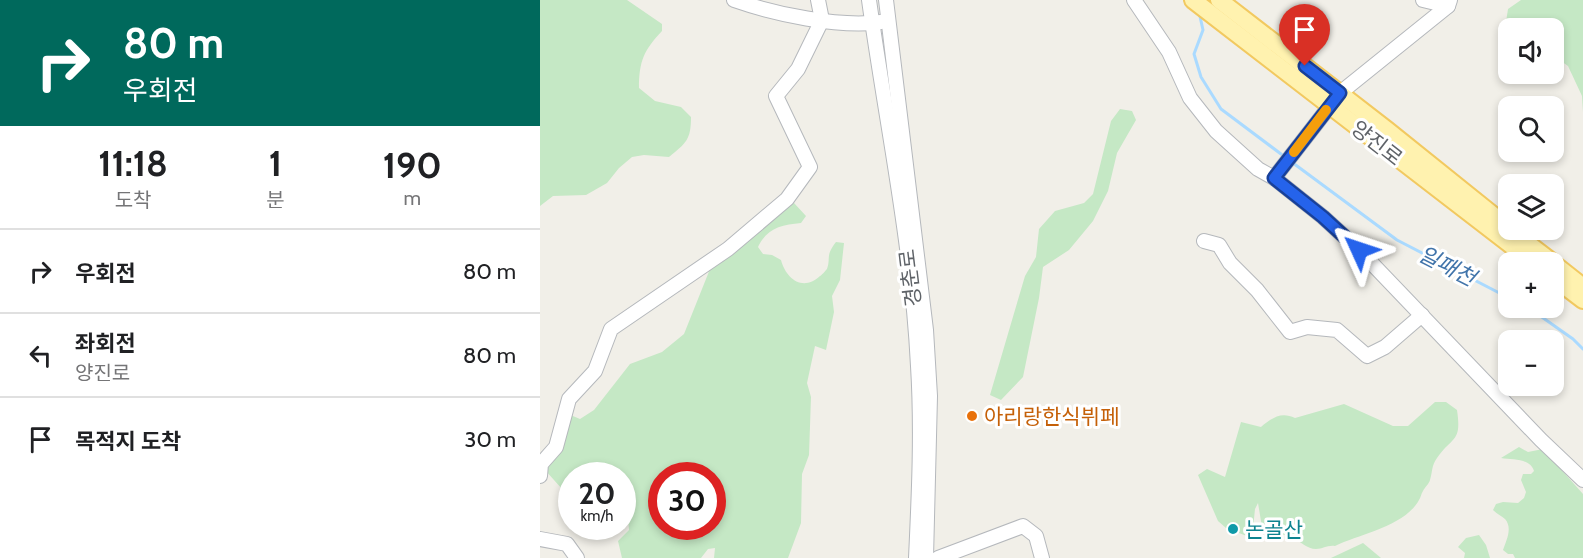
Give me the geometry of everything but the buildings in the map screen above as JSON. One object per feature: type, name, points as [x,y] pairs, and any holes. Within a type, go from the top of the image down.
[{"type":"main road","name":"양진로","points":[[1193,0],[1335,100],[1498,220]]},
{"type":"main road","name":"양진로","points":[[1219,0],[1335,100],[1521,252]]},
{"type":"main road","name":"양진로","points":[[1524,240],[1539,252]]},
{"type":"main road","name":"양진로","points":[[1564,272],[1583,287]]},
{"type":"main road","points":[[1564,286],[1583,300]]},
{"type":"street","points":[[734,0],[757,8],[822,20],[872,23],[889,21]]},
{"type":"street","points":[[540,476],[541,464],[556,447],[569,399],[595,370],[611,329],[728,249],[787,199],[810,167],[776,96],[798,69],[822,20],[818,0]]},
{"type":"street","name":"경춘로","points":[[869,0],[888,112],[916,335],[919,442],[916,558]]},
{"type":"street","name":"경춘로","points":[[886,0],[926,330],[930,396],[926,558]]},
{"type":"street","points":[[1134,0],[1169,51],[1191,98],[1216,131],[1258,169],[1275,176],[1359,250],[1541,440],[1583,480]]},
{"type":"street","points":[[1423,0],[1449,3]]},
{"type":"street","points":[[1275,176],[1335,100],[1449,3]]},
{"type":"street","points":[[1204,241],[1219,245],[1230,263],[1257,290],[1290,333],[1307,327],[1337,330],[1367,356],[1385,347],[1422,315]]},
{"type":"street","points":[[938,558],[1023,526],[1036,536],[1042,558]]},
{"type":"street","points":[[540,539],[567,544],[577,558]]},
{"type":"green space","points":[[540,0],[627,0],[662,24],[662,31],[644,57],[640,70],[639,88],[655,101],[681,107],[691,117],[689,136],[669,157],[644,155],[632,157],[607,183],[586,195],[553,196],[540,206]]},
{"type":"green space","points":[[1521,0],[1583,0],[1583,112],[1582,96],[1568,66],[1564,63],[1564,18],[1507,18],[1508,9]]},
{"type":"green space","points":[[1120,109],[1132,111],[1136,120],[1117,153],[1108,191],[1093,221],[1069,250],[1043,267],[1023,377],[1001,400],[990,395],[1025,276],[1036,257],[1039,229],[1055,211],[1084,203],[1093,194],[1111,121]]},
{"type":"green space","points":[[794,203],[806,216],[801,223],[775,229],[758,247],[763,254],[772,255],[781,260],[791,278],[802,283],[814,281],[827,269],[829,254],[836,242],[844,243],[840,280],[832,296],[834,312],[826,350],[815,346],[807,383],[811,397],[809,455],[802,474],[801,523],[788,558],[714,558],[715,548],[708,549],[701,558],[622,558],[618,541],[636,540],[636,462],[558,462],[558,484],[545,470],[568,414],[580,419],[594,410],[630,364],[662,352],[684,334],[710,269],[783,207]]},
{"type":"green space","points":[[1435,402],[1446,402],[1457,410],[1458,428],[1455,438],[1435,461],[1429,481],[1419,500],[1412,509],[1393,523],[1335,546],[1313,549],[1290,536],[1267,530],[1262,527],[1258,503],[1255,509],[1252,538],[1226,528],[1218,521],[1198,475],[1207,469],[1225,477],[1241,422],[1261,427],[1277,416],[1285,415],[1295,418],[1344,404],[1393,426],[1408,426]]},
{"type":"green space","points":[[1519,447],[1528,452],[1543,449],[1583,494],[1583,558],[1515,558],[1513,554],[1508,554],[1503,550],[1508,526],[1505,519],[1493,510],[1496,504],[1518,503],[1524,498],[1526,492],[1521,480],[1523,474],[1531,474],[1534,471],[1525,462],[1501,458]]},
{"type":"green space","points":[[1479,535],[1486,545],[1490,558],[1464,558],[1465,553],[1458,547],[1466,538]]},
{"type":"green space","points":[[1363,543],[1381,558],[1331,558]]},
{"type":"waterway","name":"일패천","points":[[1199,12],[1203,30],[1194,54],[1201,77],[1221,109],[1285,157]]},
{"type":"waterway","name":"일패천","points":[[1293,163],[1397,240],[1498,292]]},
{"type":"waterway","name":"일패천","points":[[1543,318],[1583,349]]},
{"type":"slow traffic","points":[[1294,152],[1326,110]]},
{"type":"place","name":"아리랑한식뷔페","points":[[972,416]]},
{"type":"place","name":"논골산","points":[[1233,529]]},
{"type":"route","points":[[1305,66],[1340,93],[1274,178],[1323,217],[1359,250]]}]
